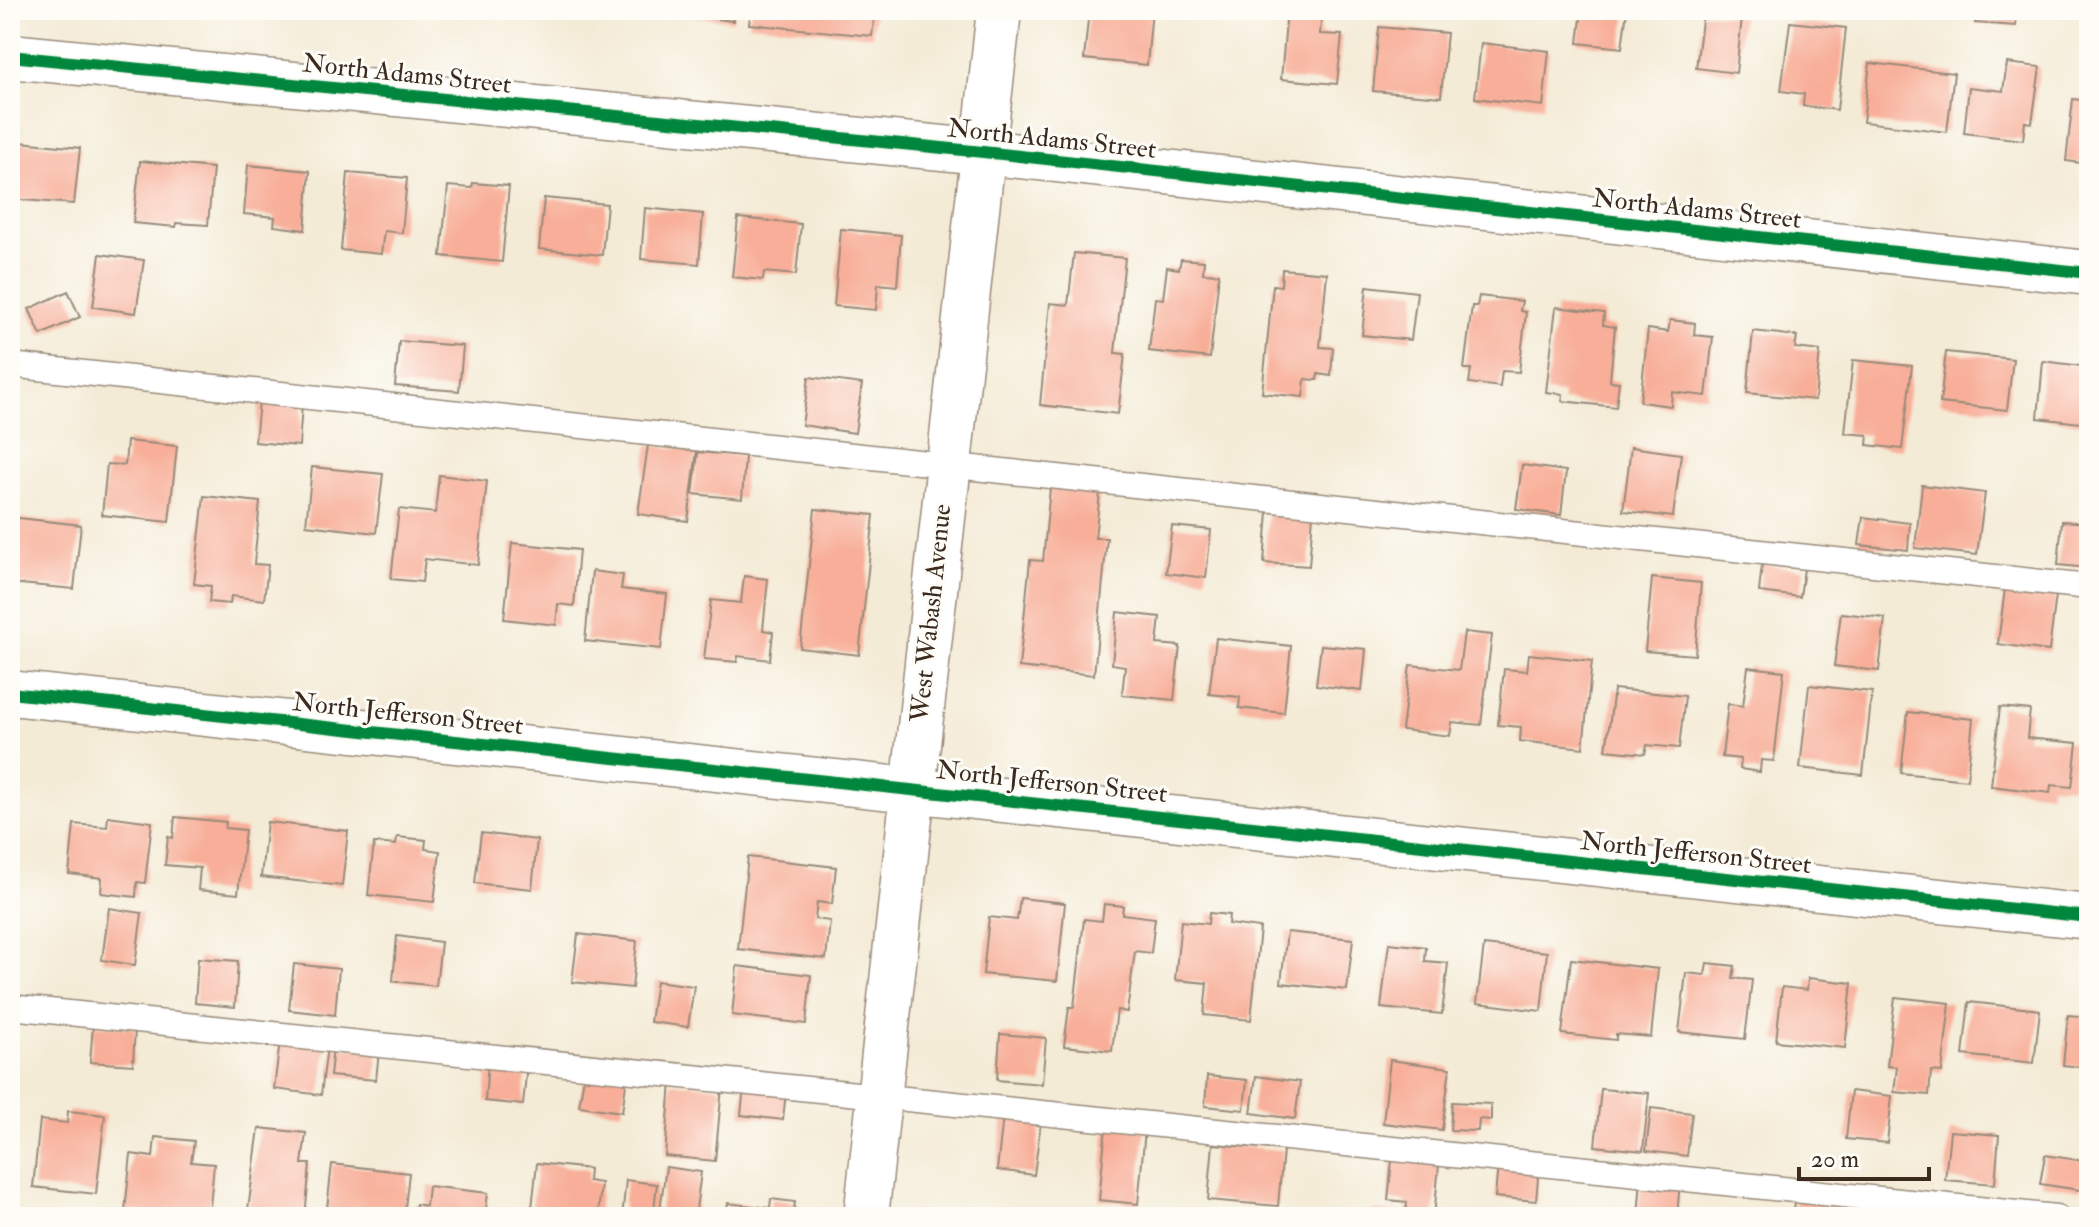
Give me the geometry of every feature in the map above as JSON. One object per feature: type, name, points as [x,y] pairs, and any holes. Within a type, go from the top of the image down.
[{"type":"street","name":"West Wabash Avenue","points":[[866,1217],[946,462],[999,10]]},
{"type":"street","name":"North Adams Street","points":[[10,56],[983,152],[2089,273]]},
{"type":"street","name":"North Jefferson Street","points":[[10,693],[2089,917]]},
{"type":"lane","points":[[10,365],[946,462],[2089,587]]},
{"type":"lane","points":[[10,1007],[2056,1217]]},
{"type":"building","points":[[649,10],[734,10],[733,21]]},
{"type":"building","points":[[751,10],[875,10],[872,36],[749,24]]},
{"type":"building","points":[[1089,10],[1152,10],[1147,65],[1084,59]]},
{"type":"building","points":[[1287,10],[1322,10],[1320,34],[1342,35],[1337,84],[1281,79]]},
{"type":"building","points":[[1582,10],[1627,10],[1622,48],[1578,43]]},
{"type":"building","points":[[1975,10],[2017,10],[2016,26],[1975,23]]},
{"type":"building","points":[[1703,12],[1742,17],[1736,73],[1696,68]]},
{"type":"building","points":[[1790,22],[1846,28],[1837,110],[1803,106],[1804,94],[1781,91]]},
{"type":"building","points":[[1379,27],[1447,33],[1441,97],[1373,91]]},
{"type":"building","points":[[1481,43],[1549,51],[1543,106],[1475,98]]},
{"type":"building","points":[[1870,63],[1954,73],[1947,132],[1863,122]]},
{"type":"building","points":[[2007,63],[2040,67],[2032,123],[2025,122],[2023,140],[1964,133],[1969,87],[2003,91]]},
{"type":"building","points":[[2073,99],[2089,101],[2089,164],[2066,161]]},
{"type":"building","points":[[10,141],[80,148],[74,204],[10,199]]},
{"type":"building","points":[[140,161],[213,168],[208,225],[176,223],[176,227],[133,223]]},
{"type":"building","points":[[248,165],[310,171],[305,230],[274,226],[275,217],[244,214]]},
{"type":"building","points":[[348,173],[407,178],[402,233],[384,231],[381,254],[341,250]]},
{"type":"building","points":[[473,183],[509,186],[502,262],[441,256],[448,186],[472,188]]},
{"type":"building","points":[[544,198],[607,204],[602,255],[539,249]]},
{"type":"building","points":[[645,208],[703,214],[699,264],[641,259]]},
{"type":"building","points":[[738,218],[801,224],[796,275],[764,272],[763,280],[732,277]]},
{"type":"building","points":[[841,229],[901,235],[897,286],[878,284],[876,310],[834,306]]},
{"type":"building","points":[[1074,253],[1125,258],[1115,353],[1125,354],[1118,414],[1040,405],[1050,303],[1068,305]]},
{"type":"building","points":[[100,254],[144,260],[136,313],[93,307]]},
{"type":"building","points":[[1181,259],[1204,261],[1203,273],[1219,274],[1210,358],[1149,351],[1155,298],[1163,299],[1167,267],[1179,269]]},
{"type":"building","points":[[1282,269],[1327,273],[1320,347],[1333,348],[1331,376],[1318,374],[1317,380],[1305,379],[1303,397],[1262,393],[1273,285],[1281,286]]},
{"type":"building","points":[[1367,286],[1417,292],[1411,340],[1362,335]]},
{"type":"building","points":[[68,291],[80,317],[41,335],[29,309]]},
{"type":"building","points":[[1479,296],[1522,301],[1520,311],[1526,312],[1519,372],[1502,371],[1500,387],[1469,383],[1471,369],[1464,369],[1472,306],[1477,306]]},
{"type":"building","points":[[1556,307],[1604,313],[1603,325],[1615,327],[1610,381],[1619,382],[1616,407],[1562,401],[1563,394],[1546,392]]},
{"type":"building","points":[[1670,320],[1695,323],[1694,335],[1713,337],[1706,396],[1672,392],[1671,406],[1640,402],[1648,329],[1668,332]]},
{"type":"building","points":[[1753,331],[1797,336],[1795,348],[1820,351],[1815,400],[1747,393]]},
{"type":"building","points":[[399,341],[463,346],[459,391],[395,386]]},
{"type":"building","points":[[1946,352],[2013,359],[2007,410],[1940,403]]},
{"type":"building","points":[[1853,360],[1912,366],[1902,449],[1867,445],[1868,435],[1845,433]]},
{"type":"building","points":[[2043,361],[2089,367],[2089,424],[2038,418]]},
{"type":"building","points":[[809,377],[862,384],[855,433],[802,425]]},
{"type":"building","points":[[259,401],[302,405],[299,446],[255,442]]},
{"type":"building","points":[[127,441],[177,446],[169,522],[102,515],[107,464],[125,465]]},
{"type":"building","points":[[648,445],[697,451],[688,521],[638,514]]},
{"type":"building","points":[[1631,447],[1681,454],[1673,517],[1623,511]]},
{"type":"building","points":[[698,452],[745,456],[742,499],[693,494]]},
{"type":"building","points":[[1522,465],[1566,471],[1561,515],[1516,509]]},
{"type":"building","points":[[312,467],[383,474],[376,533],[306,525]]},
{"type":"building","points":[[439,475],[487,481],[478,565],[425,559],[422,582],[391,579],[399,509],[435,513]]},
{"type":"building","points":[[1922,485],[1985,493],[1977,555],[1915,548]]},
{"type":"building","points":[[1050,488],[1100,493],[1095,538],[1107,538],[1094,675],[1019,667],[1030,560],[1043,561]]},
{"type":"building","points":[[204,496],[260,502],[254,564],[268,565],[264,600],[231,596],[230,604],[209,602],[211,586],[194,584]]},
{"type":"building","points":[[815,509],[874,515],[859,655],[800,648]]},
{"type":"building","points":[[1268,512],[1313,515],[1309,566],[1264,563]]},
{"type":"building","points":[[10,517],[81,525],[74,589],[10,583]]},
{"type":"building","points":[[1863,517],[1910,523],[1908,550],[1859,545]]},
{"type":"building","points":[[2062,521],[2089,523],[2089,568],[2058,565]]},
{"type":"building","points":[[1172,526],[1211,530],[1206,578],[1166,573]]},
{"type":"building","points":[[512,543],[579,550],[574,606],[558,604],[556,625],[504,619]]},
{"type":"building","points":[[1762,564],[1804,569],[1800,597],[1759,592]]},
{"type":"building","points":[[592,571],[623,575],[621,589],[667,594],[661,649],[585,641]]},
{"type":"building","points":[[744,576],[768,579],[763,630],[773,632],[770,660],[738,656],[737,662],[704,659],[711,600],[741,603]]},
{"type":"building","points":[[1652,578],[1701,583],[1695,655],[1645,651]]},
{"type":"building","points":[[2005,588],[2056,595],[2049,651],[1998,644]]},
{"type":"building","points":[[1117,612],[1160,617],[1157,644],[1180,646],[1174,700],[1122,695],[1125,666],[1112,664]]},
{"type":"building","points":[[1841,613],[1885,618],[1879,671],[1834,666]]},
{"type":"building","points":[[1464,632],[1492,635],[1481,725],[1452,722],[1450,736],[1402,730],[1410,665],[1459,670]]},
{"type":"building","points":[[1216,638],[1291,646],[1284,713],[1239,708],[1240,697],[1209,694]]},
{"type":"building","points":[[1321,645],[1366,649],[1362,691],[1316,685]]},
{"type":"building","points":[[1529,654],[1592,661],[1583,748],[1520,741],[1521,727],[1498,725],[1504,669],[1527,671]]},
{"type":"building","points":[[1748,667],[1784,671],[1774,761],[1761,760],[1760,772],[1740,769],[1741,759],[1722,757],[1728,704],[1743,706]]},
{"type":"building","points":[[1809,685],[1872,692],[1863,775],[1800,768]]},
{"type":"building","points":[[1614,689],[1685,696],[1679,748],[1647,745],[1645,754],[1606,750]]},
{"type":"building","points":[[2000,707],[2030,710],[2027,738],[2077,743],[2072,787],[2051,785],[2050,793],[1991,786]]},
{"type":"building","points":[[1908,712],[1973,719],[1967,780],[1901,773]]},
{"type":"building","points":[[108,816],[152,822],[145,883],[137,882],[136,897],[101,893],[102,878],[69,874],[74,824],[107,827]]},
{"type":"building","points":[[175,817],[226,822],[225,828],[245,830],[238,894],[198,890],[200,868],[165,865],[168,837],[173,838]]},
{"type":"building","points":[[267,822],[348,831],[342,886],[261,877]]},
{"type":"building","points":[[481,833],[537,840],[532,889],[475,883]]},
{"type":"building","points":[[397,837],[426,840],[425,849],[440,851],[434,902],[368,895],[374,843],[396,845]]},
{"type":"building","points":[[748,857],[836,867],[832,904],[817,902],[815,919],[830,921],[826,959],[738,949]]},
{"type":"building","points":[[1020,898],[1065,903],[1057,981],[983,974],[989,917],[1017,920]]},
{"type":"building","points":[[1104,904],[1123,906],[1122,914],[1155,918],[1151,953],[1135,951],[1127,1012],[1117,1010],[1112,1051],[1064,1046],[1069,1007],[1074,1007],[1084,919],[1102,921]]},
{"type":"building","points":[[109,908],[142,913],[135,965],[102,960]]},
{"type":"building","points":[[1209,913],[1229,915],[1228,924],[1260,928],[1251,1020],[1204,1015],[1207,983],[1175,980],[1181,921],[1208,924]]},
{"type":"building","points":[[1287,932],[1353,939],[1347,990],[1281,983]]},
{"type":"building","points":[[578,934],[637,941],[632,988],[572,982]]},
{"type":"building","points":[[397,936],[441,942],[436,986],[393,981]]},
{"type":"building","points":[[1389,943],[1426,947],[1425,961],[1448,963],[1442,1014],[1381,1008]]},
{"type":"building","points":[[1484,945],[1547,952],[1541,1011],[1477,1003]]},
{"type":"building","points":[[198,958],[238,961],[235,1007],[195,1003]]},
{"type":"building","points":[[1571,959],[1658,969],[1651,1037],[1616,1034],[1616,1040],[1562,1034]]},
{"type":"building","points":[[1707,963],[1735,966],[1733,978],[1752,980],[1745,1039],[1679,1032],[1686,973],[1705,975]]},
{"type":"building","points":[[294,964],[339,969],[335,1015],[289,1010]]},
{"type":"building","points":[[737,966],[811,975],[806,1024],[732,1015]]},
{"type":"building","points":[[1808,978],[1852,983],[1845,1048],[1776,1041],[1782,987],[1807,990]]},
{"type":"building","points":[[656,981],[694,986],[688,1027],[650,1022]]},
{"type":"building","points":[[1895,997],[1950,1003],[1942,1072],[1931,1071],[1929,1095],[1894,1092],[1897,1067],[1887,1066]]},
{"type":"building","points":[[1969,1002],[2040,1010],[2034,1063],[1963,1055]]},
{"type":"building","points":[[2068,1015],[2089,1017],[2089,1068],[2063,1065]]},
{"type":"building","points":[[93,1025],[135,1028],[133,1065],[90,1062]]},
{"type":"building","points":[[1000,1034],[1046,1038],[1042,1084],[997,1080]]},
{"type":"building","points":[[280,1040],[327,1046],[321,1095],[274,1089]]},
{"type":"building","points":[[333,1047],[379,1051],[376,1080],[330,1076]]},
{"type":"building","points":[[1390,1060],[1450,1068],[1442,1130],[1383,1123]]},
{"type":"building","points":[[488,1061],[527,1064],[523,1105],[485,1101]]},
{"type":"building","points":[[585,1070],[627,1077],[622,1112],[579,1106]]},
{"type":"building","points":[[1207,1076],[1247,1080],[1244,1110],[1205,1106]]},
{"type":"building","points":[[1256,1076],[1300,1082],[1295,1119],[1251,1113]]},
{"type":"building","points":[[671,1082],[722,1087],[715,1161],[665,1156]]},
{"type":"building","points":[[744,1086],[786,1091],[783,1120],[741,1115]]},
{"type":"building","points":[[1601,1089],[1649,1093],[1643,1151],[1595,1146]]},
{"type":"building","points":[[1851,1091],[1892,1096],[1887,1143],[1846,1139]]},
{"type":"building","points":[[1452,1102],[1491,1104],[1491,1120],[1479,1119],[1478,1131],[1450,1130]]},
{"type":"building","points":[[1651,1108],[1692,1113],[1687,1156],[1646,1151]]},
{"type":"building","points":[[68,1111],[105,1115],[96,1194],[33,1187],[40,1120],[67,1123]]},
{"type":"building","points":[[1003,1116],[1041,1121],[1034,1175],[997,1170]]},
{"type":"building","points":[[1106,1126],[1145,1130],[1138,1204],[1099,1200]]},
{"type":"building","points":[[259,1128],[306,1133],[302,1164],[310,1164],[305,1217],[247,1217]]},
{"type":"building","points":[[1950,1131],[1999,1135],[1995,1184],[1945,1180]]},
{"type":"building","points":[[155,1137],[194,1141],[191,1162],[214,1164],[209,1217],[125,1211],[131,1154],[153,1157]]},
{"type":"building","points":[[1213,1144],[1283,1150],[1278,1206],[1208,1200]]},
{"type":"building","points":[[2045,1155],[2084,1161],[2080,1190],[2040,1184]]},
{"type":"building","points":[[1392,1160],[1439,1165],[1434,1217],[1371,1217],[1372,1210],[1406,1214],[1407,1202],[1388,1200]]},
{"type":"building","points":[[537,1163],[589,1169],[588,1181],[601,1183],[598,1217],[531,1217]]},
{"type":"building","points":[[1498,1163],[1539,1167],[1536,1201],[1495,1197]]},
{"type":"building","points":[[332,1164],[409,1173],[404,1217],[326,1217]]},
{"type":"building","points":[[666,1167],[701,1172],[695,1217],[622,1217],[626,1180],[657,1184],[654,1209],[660,1210]]},
{"type":"building","points":[[1641,1178],[1680,1182],[1677,1217],[1638,1217]]},
{"type":"building","points":[[428,1186],[488,1193],[485,1217],[414,1217],[416,1204],[426,1206]]},
{"type":"building","points":[[1796,1195],[1881,1205],[1879,1217],[1793,1217]]},
{"type":"building","points":[[771,1199],[795,1202],[793,1217],[726,1217],[728,1203],[770,1208]]},
{"type":"cycle path","points":[[10,56],[983,152],[2089,273]]},
{"type":"cycle path","points":[[10,693],[2089,917]]}]
